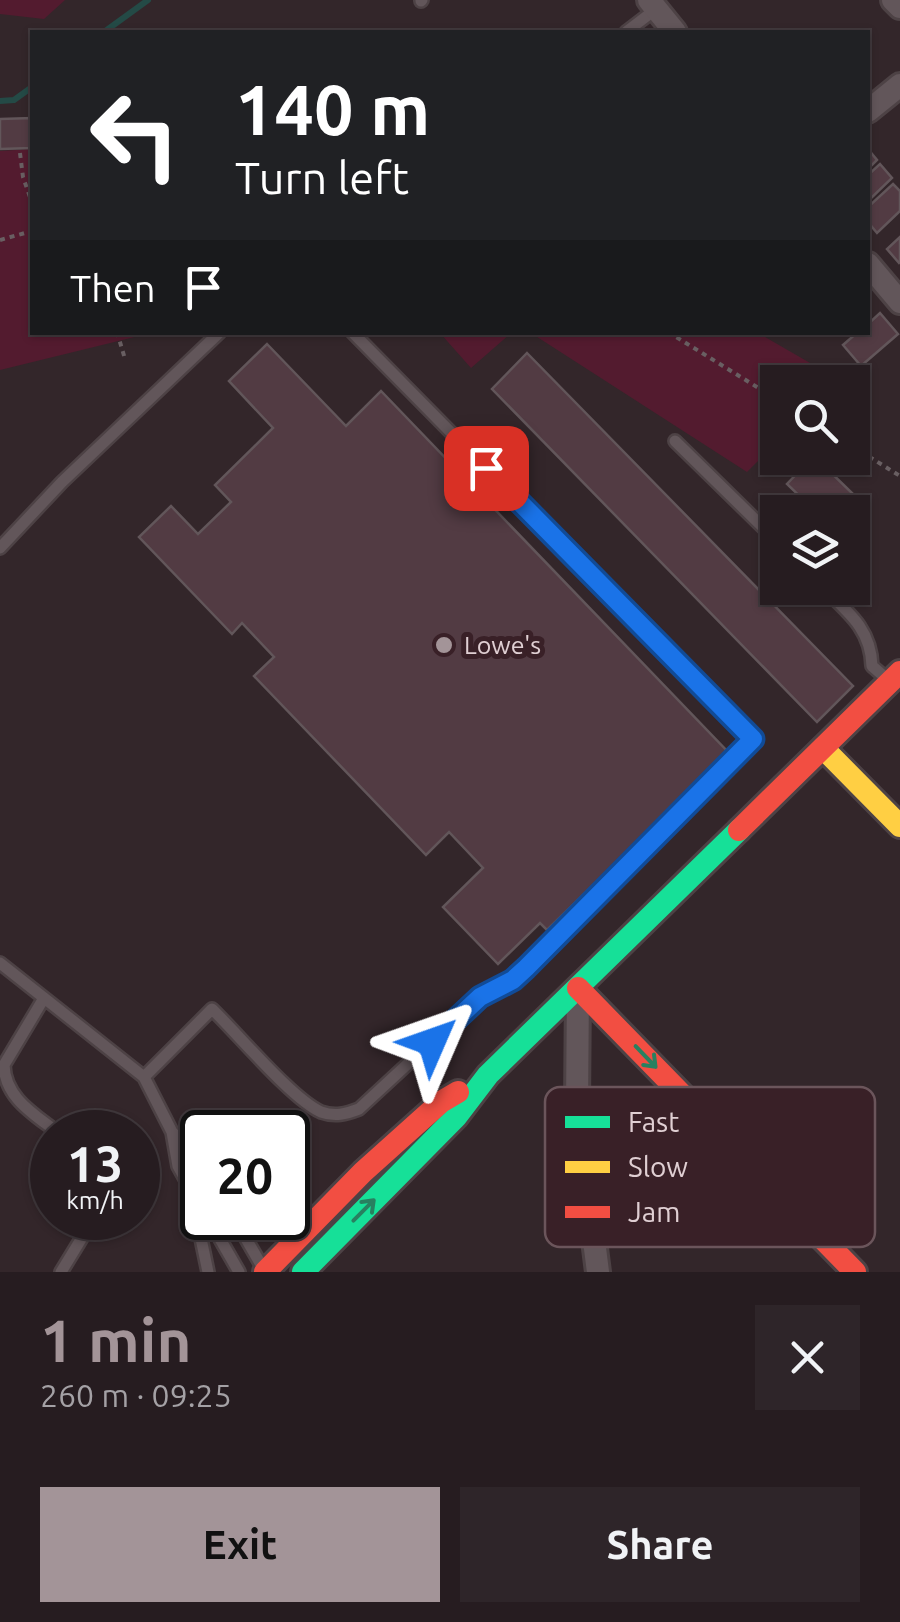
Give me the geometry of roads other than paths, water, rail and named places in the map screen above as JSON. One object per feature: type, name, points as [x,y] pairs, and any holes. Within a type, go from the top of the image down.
[{"type":"street","points":[[893,0],[900,6]]},
{"type":"street","points":[[652,4],[673,30]]},
{"type":"street","points":[[870,109],[900,85]]},
{"type":"street","points":[[870,266],[900,302]]},
{"type":"street","points":[[303,1272],[456,1117],[488,1075],[895,677]]},
{"type":"street","points":[[823,748],[900,826]]},
{"type":"street","points":[[577,1087],[578,988]]},
{"type":"street","points":[[578,988],[675,1087]]},
{"type":"street","points":[[265,1272],[441,1102],[488,1075]]},
{"type":"street","points":[[595,1247],[598,1272]]},
{"type":"street","points":[[831,1247],[855,1272]]},
{"type":"lane","points":[[628,30],[652,4]]},
{"type":"lane","points":[[0,548],[62,482],[217,335]]},
{"type":"lane","points":[[144,1077],[212,1009],[297,1095],[321,1112],[341,1116],[359,1110],[480,997],[513,980],[526,968],[753,739],[355,335]]},
{"type":"lane","points":[[675,441],[760,524]]},
{"type":"lane","points":[[840,605],[861,625],[872,644],[872,666],[895,677]]},
{"type":"lane","points":[[0,963],[144,1077],[172,1132],[180,1169]]},
{"type":"lane","points":[[30,1110],[16,1098],[4,1066],[44,998]]},
{"type":"lane","points":[[172,1132],[180,1140]]},
{"type":"lane","points":[[310,1219],[319,1218]]},
{"type":"lane","points":[[60,1272],[80,1240]]},
{"type":"lane","points":[[201,1240],[208,1272]]},
{"type":"lane","points":[[221,1240],[239,1272]]},
{"type":"lane","points":[[247,1240],[265,1272]]},
{"type":"waterway","points":[[107,30],[148,0]]},
{"type":"waterway","points":[[0,101],[14,100],[30,88]]},
{"type":"place","name":"Lowe's","points":[[444,645]]}]
